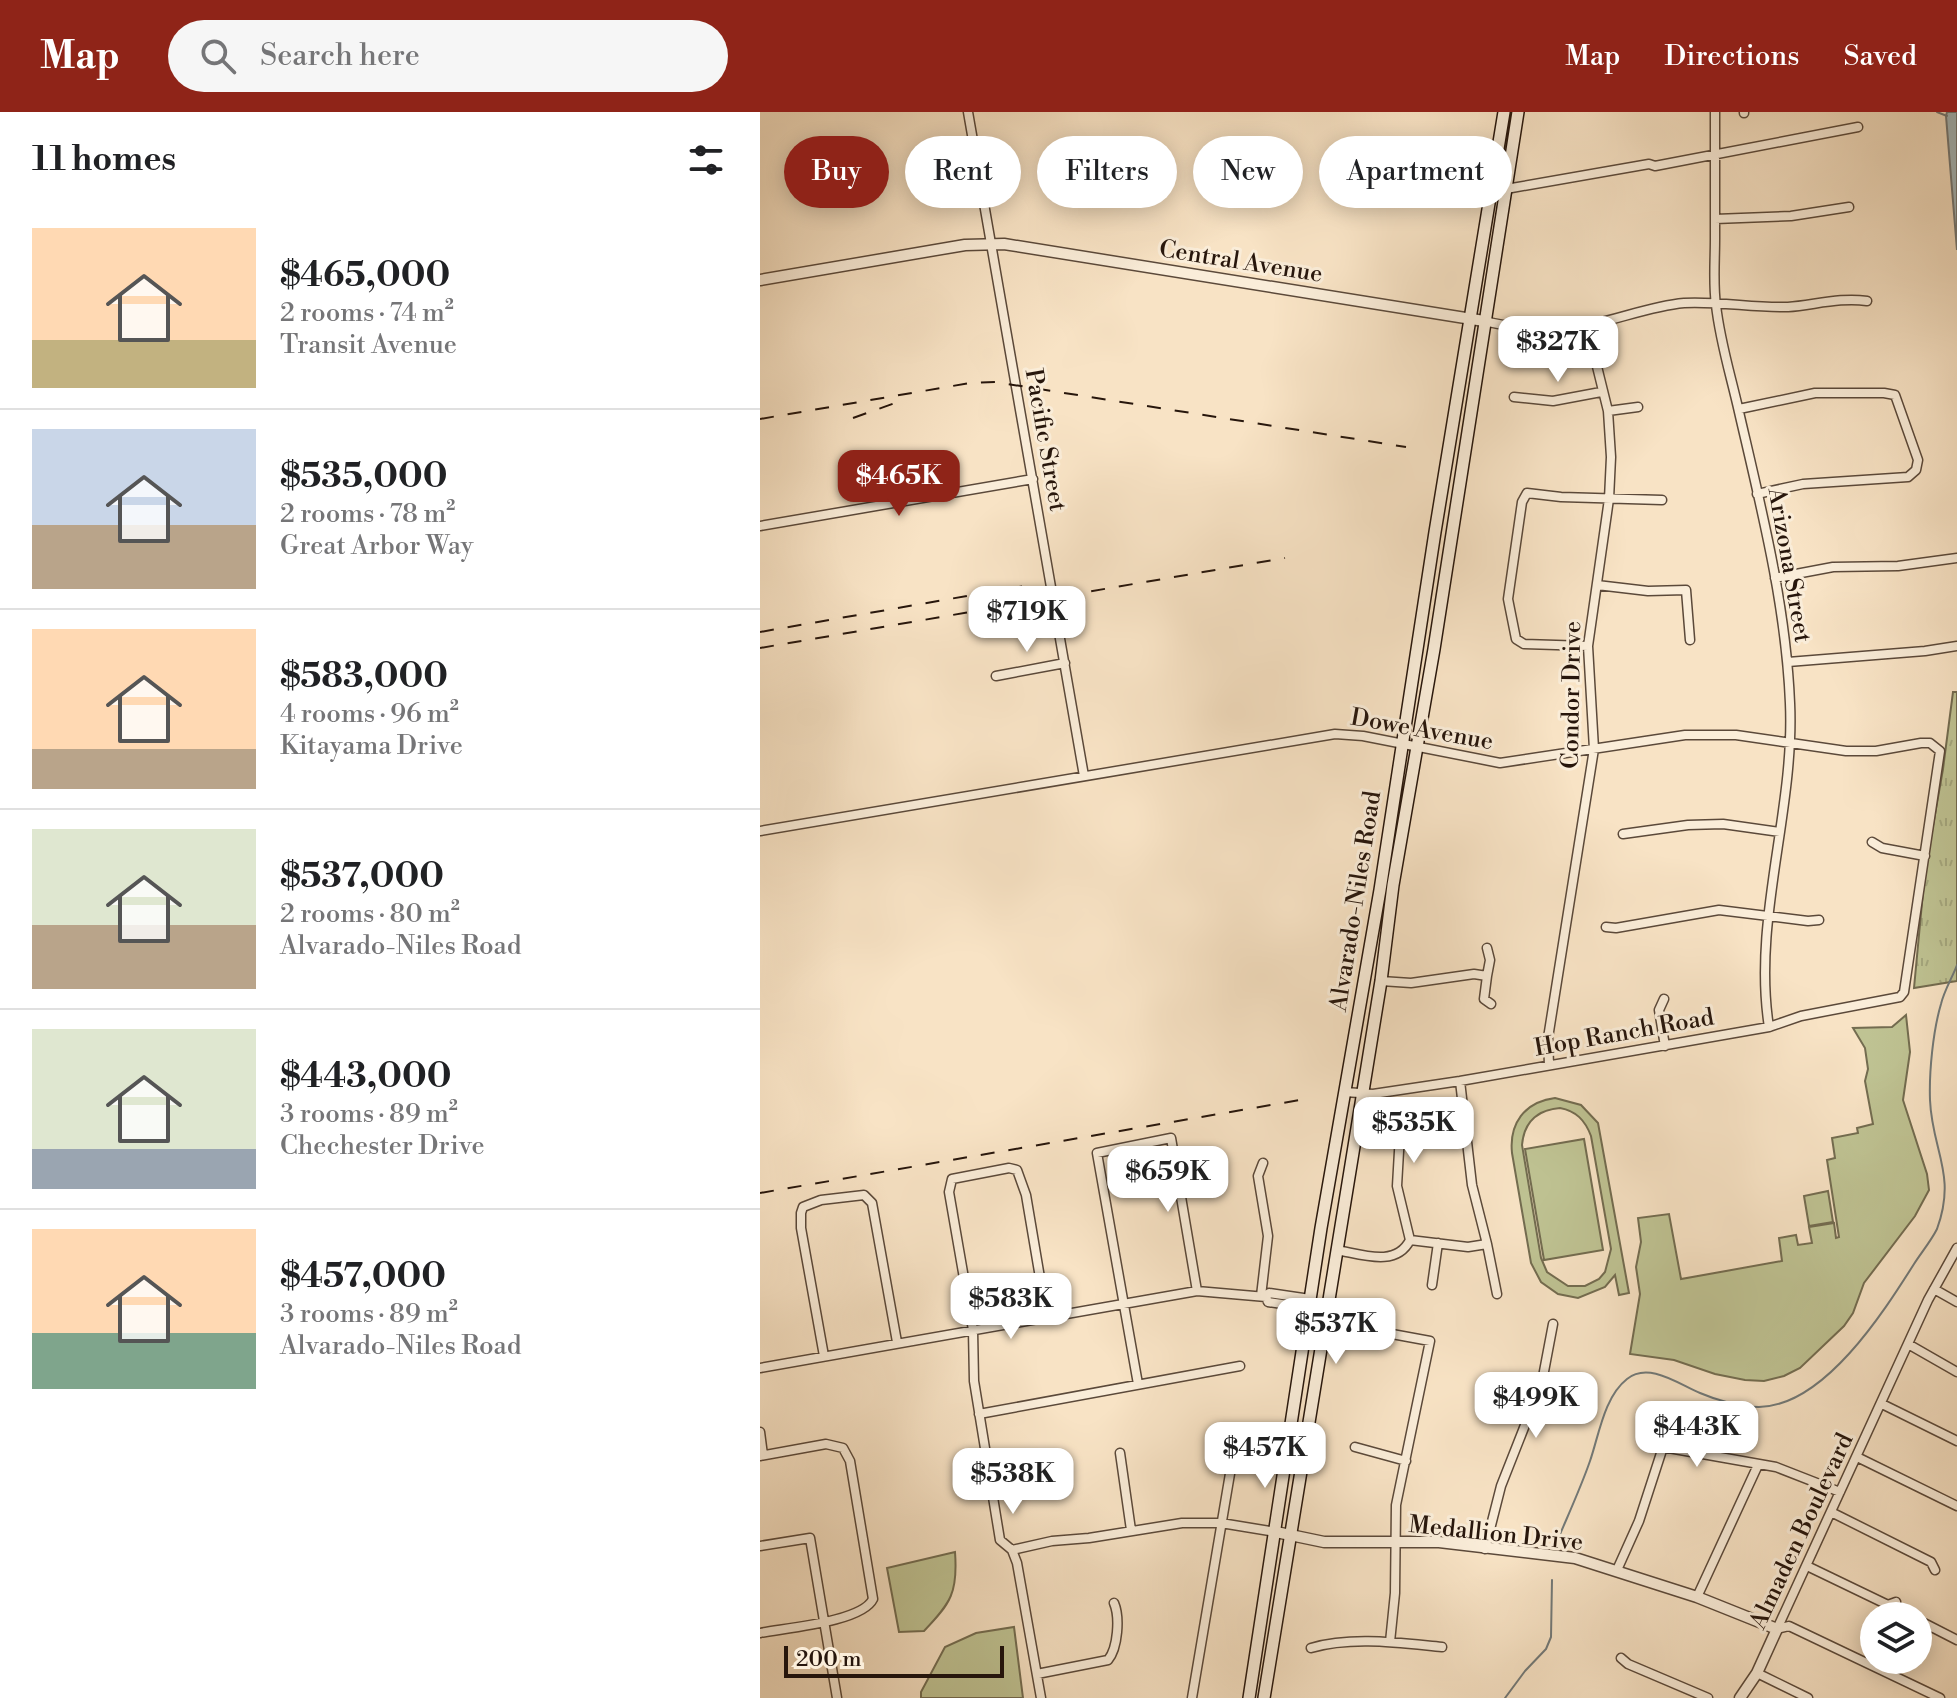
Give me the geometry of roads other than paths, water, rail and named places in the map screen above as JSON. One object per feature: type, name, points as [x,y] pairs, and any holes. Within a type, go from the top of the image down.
[{"type":"main road","name":"Alvarado-Niles Road","points":[[1249,1698],[1309,1303],[1403,744],[1504,112]]},
{"type":"main road","name":"Alvarado-Niles Road","points":[[1512,150],[1518,112]]},
{"type":"main road","name":"Alvarado-Niles Road","points":[[1264,1698],[1503,208]]},
{"type":"street","name":"Pacific Street","points":[[968,112],[1084,776]]},
{"type":"street","name":"Arizona Street","points":[[1715,112],[1716,304],[1722,346],[1739,409],[1775,578],[1788,662],[1791,707],[1788,782],[1764,962],[1764,996],[1769,1027]]},
{"type":"street","points":[[1512,188],[1649,164],[1655,166],[1858,127]]},
{"type":"street","points":[[1715,219],[1791,216],[1849,207]]},
{"type":"street","name":"Central Avenue","points":[[760,280],[991,243],[1523,328],[1556,330],[1587,326],[1684,303],[1786,307],[1852,299],[1867,301]]},
{"type":"street","name":"Condor Drive","points":[[1549,1065],[1548,1038],[1594,749],[1588,646],[1609,499],[1611,457],[1608,411],[1587,326]]},
{"type":"street","points":[[1514,397],[1553,401],[1601,392]]},
{"type":"street","points":[[1739,409],[1815,393],[1895,395],[1918,460],[1916,470],[1908,477],[1803,484],[1757,494]]},
{"type":"street","points":[[1608,411],[1638,407]]},
{"type":"street","points":[[760,526],[1033,479]]},
{"type":"street","points":[[1588,646],[1524,644],[1516,639],[1509,614],[1510,585],[1522,502],[1527,493],[1662,500]]},
{"type":"street","points":[[1775,578],[1833,567],[1898,566],[1957,558]]},
{"type":"street","points":[[1597,585],[1648,591],[1686,590],[1690,640]]},
{"type":"street","points":[[1788,662],[1957,646]]},
{"type":"street","points":[[996,676],[1065,663]]},
{"type":"street","name":"Dowe Avenue","points":[[760,831],[1321,735],[1363,736],[1500,763],[1685,735],[1736,735],[1789,745],[1859,751],[1921,743],[1936,746],[1940,759],[1925,856]]},
{"type":"street","points":[[1623,834],[1699,824],[1780,832]]},
{"type":"street","points":[[1872,842],[1882,848],[1925,856]]},
{"type":"street","name":"Hop Ranch Road","points":[[1345,1092],[1362,1094],[1460,1081],[1769,1027],[1801,1016],[1894,1000],[1904,992],[1925,856]]},
{"type":"street","points":[[1606,927],[1616,928],[1719,910],[1819,920]]},
{"type":"street","points":[[1487,948],[1490,960],[1484,999],[1491,1004]]},
{"type":"street","points":[[1381,981],[1411,983],[1474,974],[1487,976]]},
{"type":"street","points":[[1664,999],[1659,1010],[1665,1046]]},
{"type":"street","points":[[1460,1081],[1472,1185],[1497,1294]]},
{"type":"street","points":[[1379,1137],[1465,1121]]},
{"type":"street","points":[[1400,1134],[1397,1186],[1410,1240]]},
{"type":"street","points":[[1138,1384],[1097,1153],[1171,1138],[1197,1291]]},
{"type":"street","points":[[1263,1163],[1258,1176],[1268,1236],[1264,1296]]},
{"type":"street","points":[[1041,1698],[1017,1563],[1012,1550],[1000,1540],[974,1381],[973,1330],[950,1201],[952,1179],[1009,1168],[1017,1170],[1026,1195],[1047,1319]]},
{"type":"street","points":[[824,1356],[801,1228],[803,1207],[821,1200],[864,1195],[872,1203],[897,1342]]},
{"type":"street","points":[[1410,1240],[1468,1247],[1487,1244]]},
{"type":"street","points":[[1336,1250],[1387,1258],[1400,1253],[1410,1240]]},
{"type":"street","points":[[1432,1285],[1438,1243]]},
{"type":"street","name":"Almaden Boulevard","points":[[1740,1698],[1757,1673],[1908,1344],[1957,1248]]},
{"type":"street","points":[[1934,1289],[1957,1302]]},
{"type":"street","points":[[760,1368],[1197,1291],[1264,1296],[1269,1293],[1309,1303]]},
{"type":"street","points":[[1485,1549],[1501,1486],[1542,1382],[1553,1324]]},
{"type":"street","points":[[1354,1327],[1430,1341],[1396,1505],[1395,1593],[1390,1642]]},
{"type":"street","points":[[1908,1344],[1957,1372]]},
{"type":"street","points":[[979,1414],[1240,1366]]},
{"type":"street","points":[[1882,1404],[1957,1441]]},
{"type":"street","points":[[760,1432],[762,1455],[826,1444],[837,1445],[848,1454],[873,1599],[870,1606],[859,1612],[760,1633]]},
{"type":"street","points":[[1192,1698],[1233,1456],[1230,1435]]},
{"type":"street","points":[[1355,1447],[1406,1461]]},
{"type":"street","points":[[1617,1570],[1639,1521],[1663,1447],[1776,1467],[1840,1492]]},
{"type":"street","points":[[1120,1453],[1131,1530]]},
{"type":"street","points":[[1857,1457],[1957,1506]]},
{"type":"street","points":[[1697,1597],[1758,1465]]},
{"type":"street","points":[[1831,1512],[1931,1562],[1935,1570]]},
{"type":"street","name":"Medallion Drive","points":[[1012,1550],[1052,1541],[1182,1523],[1221,1523],[1324,1542],[1439,1542],[1575,1558],[1697,1597],[1777,1629]]},
{"type":"street","points":[[760,1546],[810,1538],[837,1698]]},
{"type":"street","points":[[1807,1566],[1882,1602]]},
{"type":"street","points":[[1037,1674],[1108,1660],[1112,1655],[1118,1613],[1114,1603]]},
{"type":"street","points":[[1777,1629],[1789,1626],[1940,1698]]},
{"type":"street","points":[[1932,1627],[1957,1640]]},
{"type":"street","points":[[1311,1648],[1328,1643],[1390,1642],[1442,1647]]},
{"type":"street","points":[[1621,1658],[1628,1664],[1708,1698]]},
{"type":"street","points":[[1757,1673],[1808,1698]]},
{"type":"water","points":[[1947,112],[1957,112],[1957,250],[1946,116]]},
{"type":"waterway","points":[[1937,112],[1947,116]]},
{"type":"waterway","points":[[1558,1539],[1586,1471],[1603,1417],[1613,1396],[1627,1379],[1636,1374],[1654,1373],[1721,1401],[1759,1407],[1783,1403],[1828,1374],[1849,1354],[1886,1307],[1935,1233],[1943,1210],[1944,1177],[1932,1118],[1930,1077],[1938,1015],[1957,965]]},
{"type":"waterway","points":[[1505,1698],[1546,1649],[1551,1637],[1552,1580]]},
{"type":"railway","points":[[760,419],[970,383],[995,382],[1406,447]]},
{"type":"railway","points":[[853,418],[898,402]]},
{"type":"railway","points":[[760,648],[1285,558]]},
{"type":"railway","points":[[760,632],[1030,585]]},
{"type":"railway","points":[[760,1193],[1300,1100]]}]
